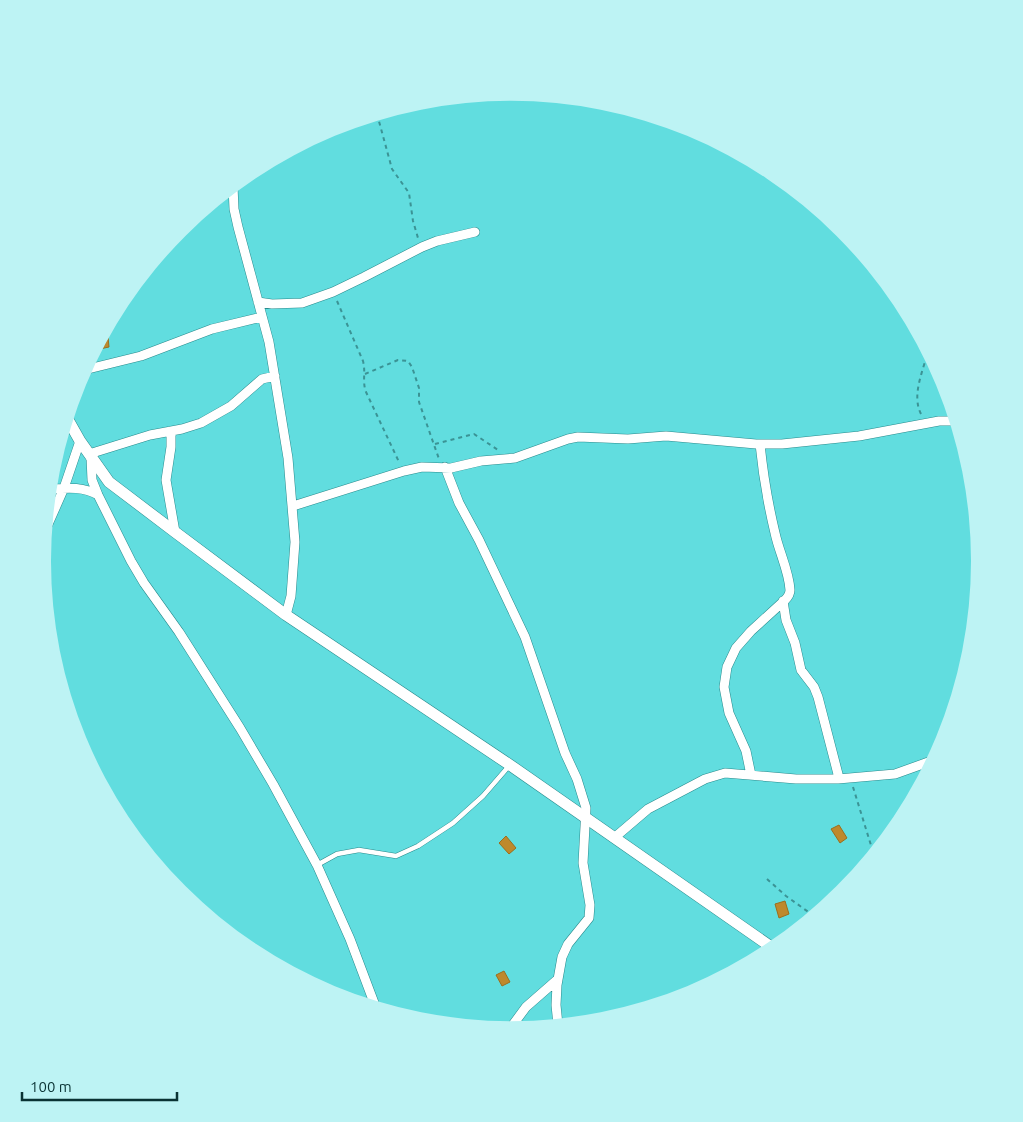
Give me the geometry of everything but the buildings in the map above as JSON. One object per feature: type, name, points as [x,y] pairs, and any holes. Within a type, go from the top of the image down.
[{"type":"street","points":[[233,194],[234,208],[269,342],[286,449],[295,542],[291,596],[286,615]]},
{"type":"street","points":[[258,302],[272,304],[302,303],[333,292],[422,247],[437,241],[476,232]]},
{"type":"street","points":[[94,368],[141,356],[212,329],[262,317]]},
{"type":"street","points":[[90,456],[150,435],[182,429],[200,423],[231,406],[262,379],[275,376]]},
{"type":"street","points":[[292,506],[404,471],[422,467],[451,468],[481,461],[509,459],[578,437],[628,439],[666,436],[760,444],[782,444],[859,436],[925,423],[950,421]]},
{"type":"street","points":[[72,427],[109,482],[286,615],[510,765],[766,945]]},
{"type":"street","points":[[171,431],[171,447],[166,480],[175,532]]},
{"type":"street","points":[[54,512],[80,441]]},
{"type":"street","points":[[752,775],[746,752],[729,713],[724,687],[726,667],[736,648],[751,631],[789,596],[790,591],[775,534],[762,469],[760,444]]},
{"type":"street","points":[[90,456],[92,480],[131,561],[144,583],[180,632],[240,728],[317,865],[336,906],[373,1000]]},
{"type":"street","points":[[443,467],[524,637],[565,754],[584,797],[586,819],[582,863],[590,905],[589,918],[568,944],[562,957],[556,1005],[557,1018]]},
{"type":"street","points":[[57,488],[87,490],[98,495]]},
{"type":"street","points":[[783,601],[786,620],[795,642],[801,670],[818,697],[839,778]]},
{"type":"street","points":[[614,838],[648,809],[705,779],[725,773],[796,779],[850,778],[895,774],[925,763]]},
{"type":"street","points":[[516,1021],[526,1007],[558,979]]},
{"type":"lane","points":[[317,865],[337,854],[359,850],[396,856],[418,846],[459,817],[483,796],[510,765]]},
{"type":"path","points":[[379,120],[392,169],[409,193],[412,221],[422,247]]},
{"type":"path","points":[[333,292],[363,361],[363,380],[366,392],[404,471]]},
{"type":"path","points":[[364,374],[398,360],[408,362],[412,367],[419,388],[419,402],[443,467]]},
{"type":"path","points":[[925,360],[917,402],[918,409],[925,423]]},
{"type":"path","points":[[435,444],[477,434],[509,459]]},
{"type":"path","points":[[850,778],[872,847]]},
{"type":"path","points":[[767,878],[786,896],[809,912]]}]
